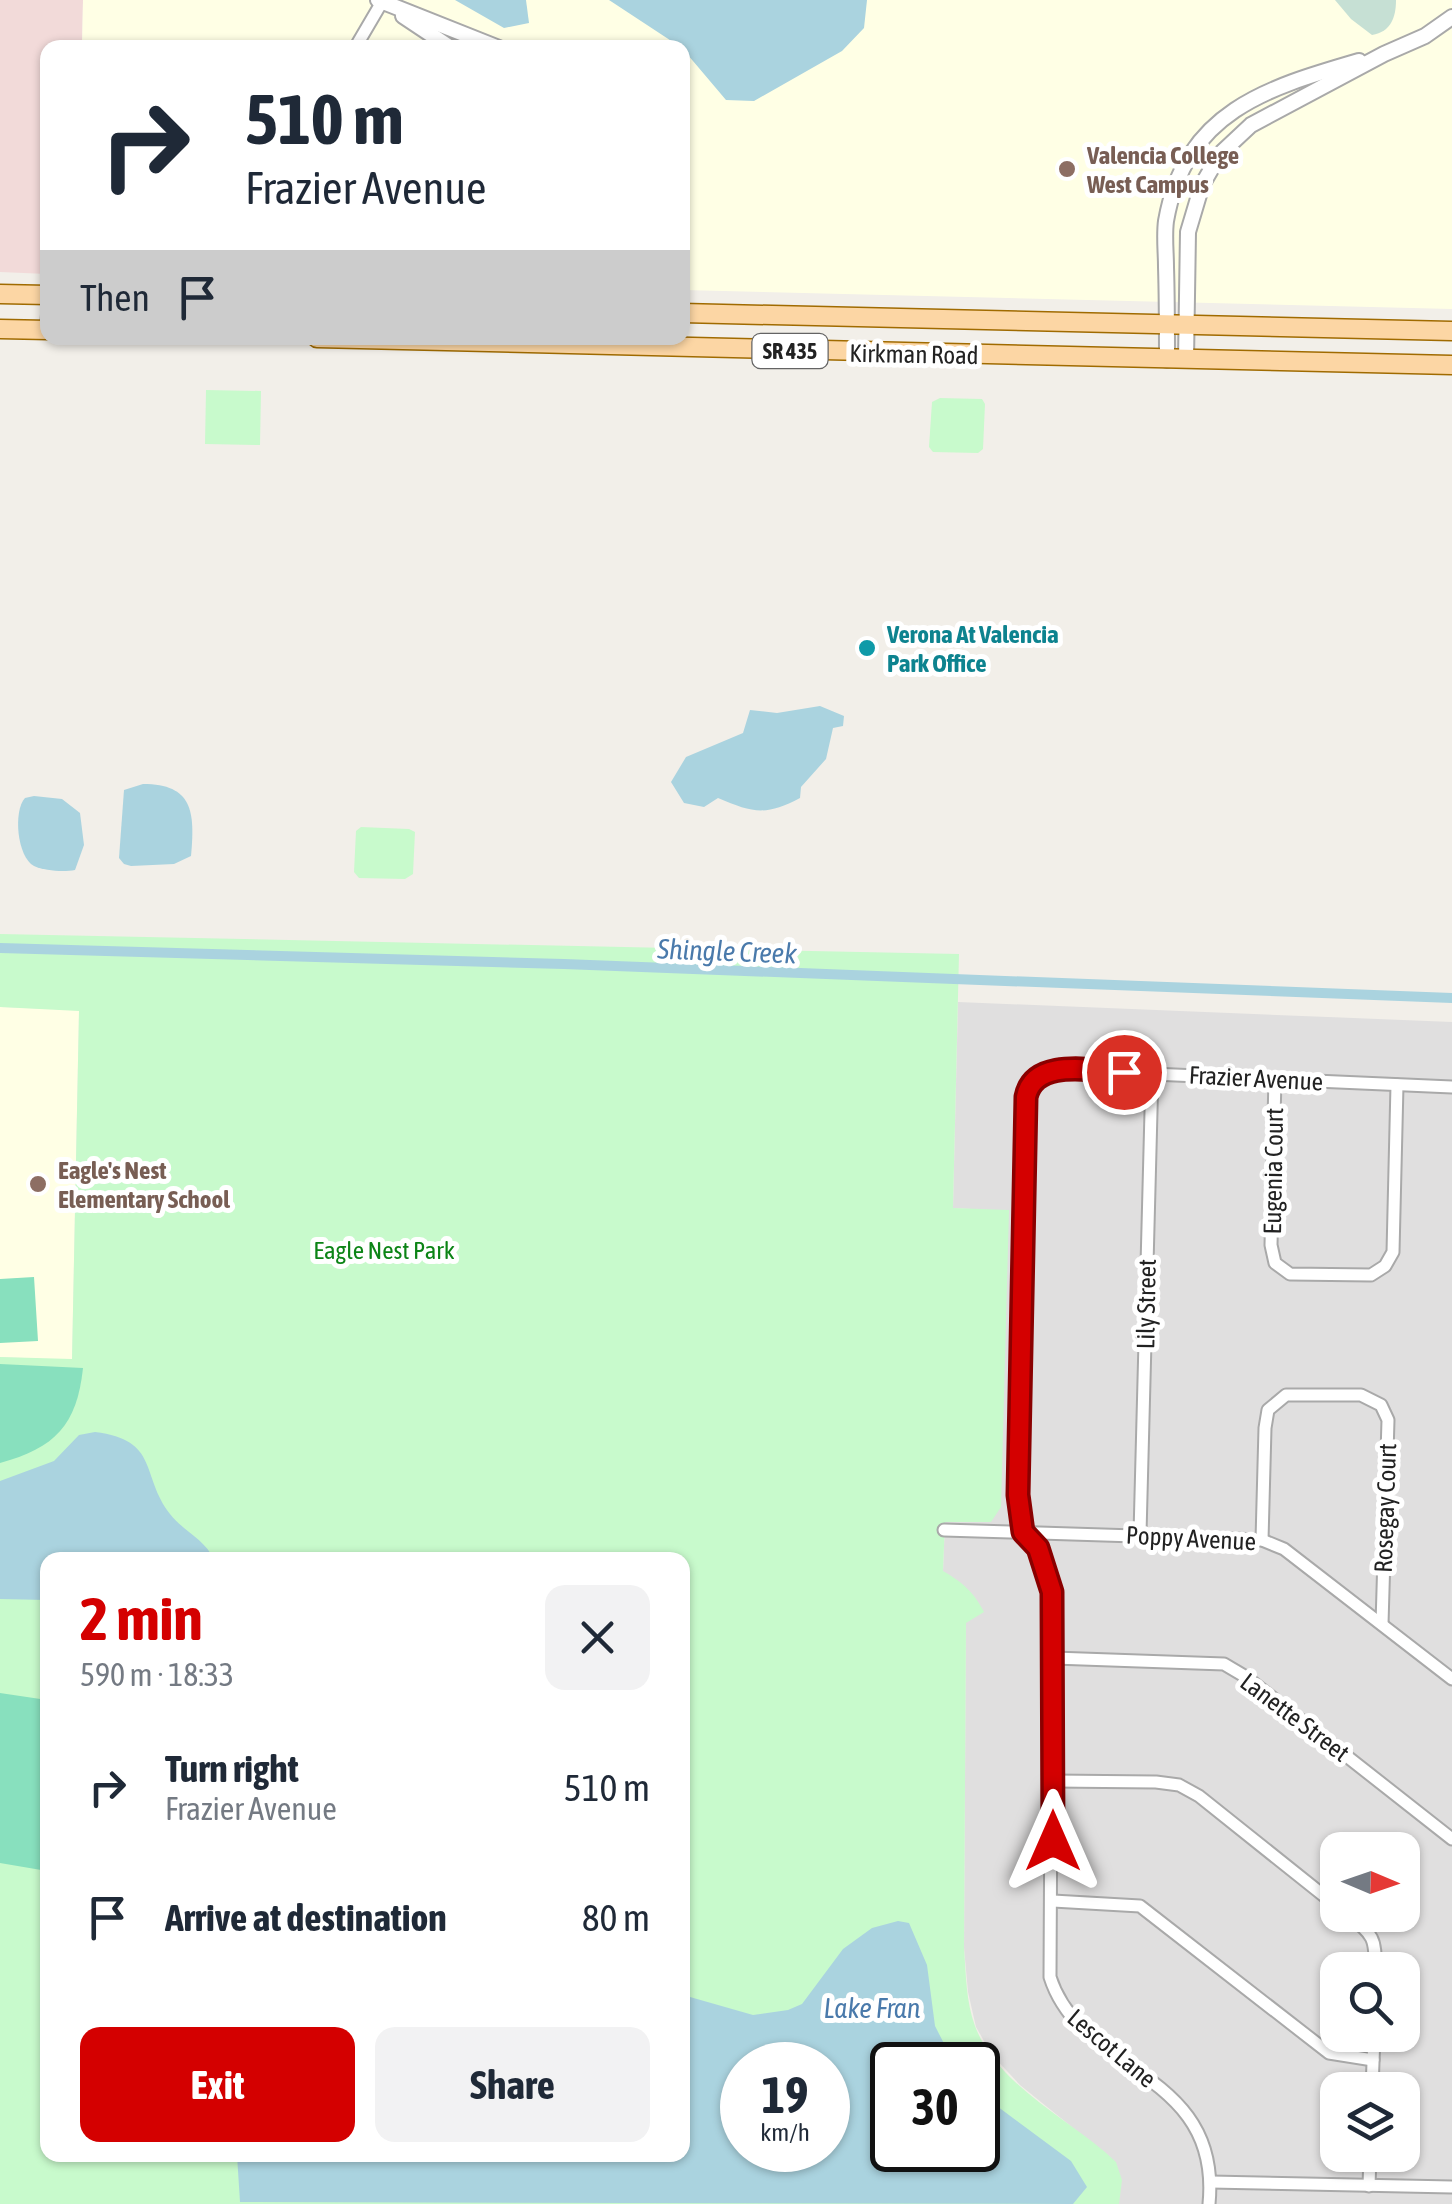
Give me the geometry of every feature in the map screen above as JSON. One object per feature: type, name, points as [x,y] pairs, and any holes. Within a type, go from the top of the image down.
[{"type":"main road","points":[[0,294],[40,295]]},
{"type":"main road","name":"Kirkman Road","points":[[690,313],[1452,331]]},
{"type":"main road","points":[[0,328],[40,330]]},
{"type":"main road","name":"Kirkman Road","points":[[690,344],[1452,366]]},
{"type":"street","points":[[359,40],[380,1]]},
{"type":"street","points":[[380,1],[439,40]]},
{"type":"street","points":[[380,1],[479,40]]},
{"type":"street","points":[[1177,360],[1188,326],[1188,232],[1202,185],[1220,154],[1251,126],[1452,18]]},
{"type":"street","points":[[1177,360],[1167,325],[1166,225],[1174,188],[1192,153],[1218,122],[1256,96],[1296,79],[1384,54]]},
{"type":"street","name":"Frazier Avenue","points":[[1060,1070],[1452,1087]]},
{"type":"street","name":"Lescot Lane","points":[[1060,1070],[1039,1074],[1029,1084],[1026,1097],[1018,1495],[1023,1532],[1038,1548],[1052,1592],[1050,1977],[1058,2002],[1076,2023],[1180,2104],[1202,2142],[1211,2182],[1209,2204]]},
{"type":"street","name":"Lily Street","points":[[1140,1534],[1152,1074]]},
{"type":"street","name":"Eugenia Court","points":[[1275,1078],[1270,1245],[1274,1263],[1290,1274],[1371,1275],[1385,1266],[1393,1252],[1397,1085]]},
{"type":"street","name":"Rosegay Court","points":[[1262,1540],[1268,1410],[1286,1395],[1361,1395],[1381,1404],[1388,1420],[1382,1624]]},
{"type":"street","name":"Poppy Avenue","points":[[944,1530],[1262,1540],[1284,1549],[1452,1679]]},
{"type":"street","name":"Lanette Street","points":[[1054,1658],[1224,1664],[1246,1677],[1452,1838]]},
{"type":"street","points":[[1053,1781],[1179,1785],[1199,1796],[1320,1892]]},
{"type":"street","points":[[1053,1901],[1140,1906],[1329,2052],[1373,2060]]},
{"type":"street","points":[[1373,2052],[1373,2072]]},
{"type":"street","points":[[1369,2172],[1369,2186]]},
{"type":"street","points":[[1211,2182],[1452,2188]]},
{"type":"shaded area","points":[[0,0],[83,0],[82,40],[40,40],[40,274],[0,272]]},
{"type":"shaded area","name":"Valencia College West Campus","points":[[83,0],[1452,0],[1452,309],[690,290],[690,40],[82,40]]},
{"type":"shaded area","points":[[1335,0],[1396,0],[1395,12],[1388,27],[1372,35]]},
{"type":"shaded area","points":[[958,1002],[1452,1022],[1452,2204],[1119,2204],[1115,2162],[1020,2085],[1000,2064],[1000,2042],[985,2042],[976,2027],[964,1948],[966,1622],[943,1571],[945,1521],[1009,1211],[953,1208]]},
{"type":"shaded area","name":"Eagle's Nest Elementary School","points":[[0,1007],[79,1010],[72,1360],[0,1357]]},
{"type":"green space","points":[[206,390],[261,391],[260,445],[205,444]]},
{"type":"green space","points":[[940,398],[982,399],[983,449],[978,453],[933,452],[929,447],[932,402]]},
{"type":"green space","points":[[361,827],[415,832],[413,874],[405,879],[359,878],[354,872],[356,831]]},
{"type":"green space","name":"Eagle Nest Park","points":[[0,934],[959,954],[953,1208],[1009,1210],[1001,1507],[991,1522],[945,1522],[943,1571],[967,1588],[984,1612],[966,1623],[964,1948],[968,1998],[983,2042],[870,2042],[870,2172],[1000,2172],[1000,2067],[1116,2162],[1122,2180],[1119,2204],[0,2204],[0,1357],[72,1359],[79,1011],[0,1007]]},
{"type":"green space","points":[[34,1277],[38,1341],[0,1343],[0,1279]]},
{"type":"green space","points":[[0,1364],[83,1368],[75,1405],[60,1431],[35,1450],[0,1463]]},
{"type":"green space","points":[[0,1693],[40,1699],[40,1870],[0,1863]]},
{"type":"water","points":[[455,0],[526,0],[529,23],[504,28]]},
{"type":"water","points":[[609,0],[867,0],[864,28],[842,51],[754,101],[726,100],[690,57],[690,40],[670,40]]},
{"type":"water","points":[[820,706],[844,716],[843,726],[833,728],[826,759],[801,787],[800,798],[768,810],[741,807],[718,798],[704,807],[684,803],[671,782],[686,757],[743,733],[750,710],[777,713]]},
{"type":"water","points":[[143,784],[172,789],[187,804],[192,826],[191,856],[174,864],[131,866],[119,858],[124,790]]},
{"type":"water","points":[[25,798],[62,799],[80,813],[84,845],[75,870],[38,868],[28,861],[19,834],[19,813]]},
{"type":"water","points":[[95,1432],[116,1436],[139,1451],[170,1514],[209,1552],[40,1552],[40,1600],[0,1599],[0,1481],[54,1461],[79,1435]]},
{"type":"water","name":"Lake Fran","points":[[898,1921],[909,1923],[927,1965],[935,2026],[943,2042],[870,2042],[870,2172],[1000,2172],[1000,2108],[1071,2161],[1087,2187],[1073,2204],[240,2202],[237,2162],[690,2162],[690,1997],[753,2015],[802,2004],[843,1949],[872,1928]]},
{"type":"waterway","name":"Shingle Creek","points":[[0,948],[564,964],[1452,998]]},
{"type":"place","name":"Valencia College West Campus","points":[[1067,169]]},
{"type":"place","name":"Verona At Valencia Park Office","points":[[867,648]]},
{"type":"place","name":"Eagle's Nest Elementary School","points":[[38,1184]]},
{"type":"route","points":[[1053,1841],[1052,1592],[1038,1548],[1023,1532],[1018,1495],[1026,1097],[1029,1084],[1039,1074],[1060,1070],[1124,1072]]}]
